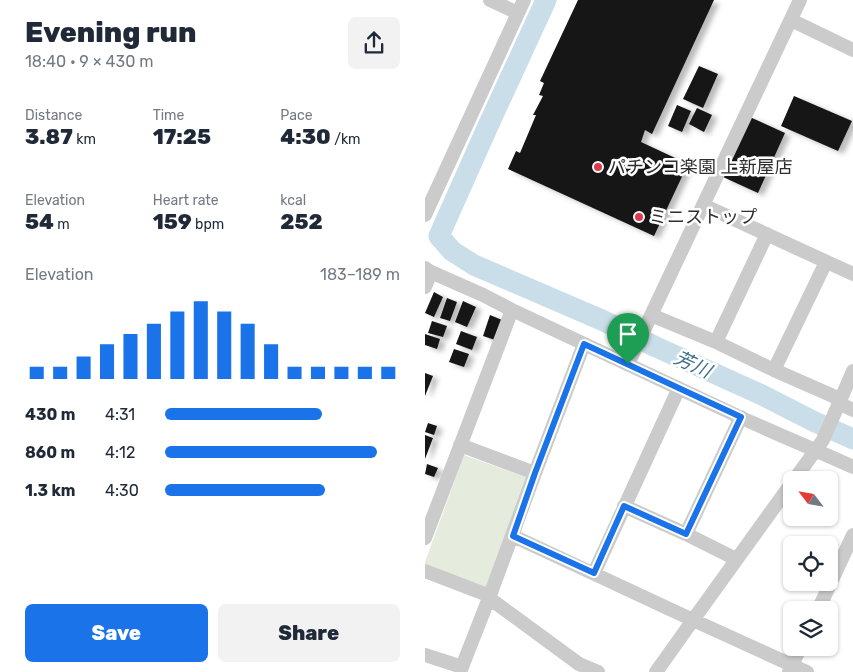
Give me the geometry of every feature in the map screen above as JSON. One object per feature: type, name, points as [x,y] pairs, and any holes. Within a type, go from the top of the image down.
[{"type":"street","points":[[425,216],[429,195],[521,6],[490,0]]},
{"type":"street","points":[[630,360],[800,0]]},
{"type":"street","points":[[791,20],[853,50]]},
{"type":"street","points":[[703,205],[853,274]]},
{"type":"street","points":[[716,342],[767,234]]},
{"type":"street","points":[[774,370],[827,262]]},
{"type":"street","points":[[425,287],[428,270],[584,344],[630,360],[679,388],[782,436],[819,445],[853,467]]},
{"type":"street","points":[[425,538],[512,310]]},
{"type":"street","points":[[649,320],[716,342],[853,410]]},
{"type":"street","points":[[425,655],[461,669],[490,597],[584,344]]},
{"type":"street","points":[[800,471],[819,445],[853,371]]},
{"type":"street","points":[[594,573],[679,388]]},
{"type":"street","points":[[686,534],[741,417]]},
{"type":"street","points":[[460,445],[535,473]]},
{"type":"street","points":[[657,672],[783,495]]},
{"type":"street","points":[[624,506],[736,559]]},
{"type":"street","points":[[822,601],[853,534]]},
{"type":"street","points":[[513,536],[693,620],[791,669],[807,672]]},
{"type":"street","points":[[425,571],[490,597],[578,668],[598,672]]},
{"type":"street","points":[[791,669],[797,656]]},
{"type":"shaded area","points":[[464,455],[528,478],[487,589],[425,566]]},
{"type":"building","points":[[578,0],[714,0],[652,134],[645,130],[641,142],[688,164],[654,236],[508,169],[516,151],[520,153],[536,115],[533,115],[543,96],[539,95],[544,83],[540,81]]},
{"type":"building","points":[[699,66],[718,74],[703,108],[683,99]]},
{"type":"building","points":[[794,96],[852,121],[838,151],[781,126]]},
{"type":"building","points":[[677,105],[691,111],[682,132],[668,126]]},
{"type":"building","points":[[697,108],[712,115],[704,132],[689,124]]},
{"type":"building","points":[[750,117],[785,133],[758,193],[723,177]]},
{"type":"building","points":[[434,292],[443,297],[434,317],[425,313]]},
{"type":"building","points":[[447,298],[457,302],[450,321],[440,318]]},
{"type":"building","points":[[463,301],[476,307],[467,327],[455,322]]},
{"type":"building","points":[[490,315],[502,320],[495,340],[483,336]]},
{"type":"building","points":[[432,321],[447,326],[443,337],[428,333]]},
{"type":"building","points":[[461,331],[477,337],[472,350],[456,344]]},
{"type":"building","points":[[425,334],[440,339],[437,349],[425,345]]},
{"type":"building","points":[[454,349],[469,354],[464,367],[449,362]]},
{"type":"building","points":[[425,373],[433,376],[425,396]]},
{"type":"building","points":[[428,423],[437,426],[434,435],[425,432]]},
{"type":"building","points":[[425,435],[433,438],[425,459]]},
{"type":"building","points":[[427,464],[438,468],[434,477],[425,474]]},
{"type":"waterway","name":"芳川","points":[[546,0],[439,236],[452,251],[474,265],[604,321],[853,439]]},
{"type":"place","name":"パチンコ楽園 上新屋店","points":[[598,167]]},
{"type":"place","name":"ミニストップ","points":[[639,217]]},
{"type":"route","points":[[584,344],[628,364],[741,417],[686,534],[624,506],[594,573],[513,536],[584,344]]}]
